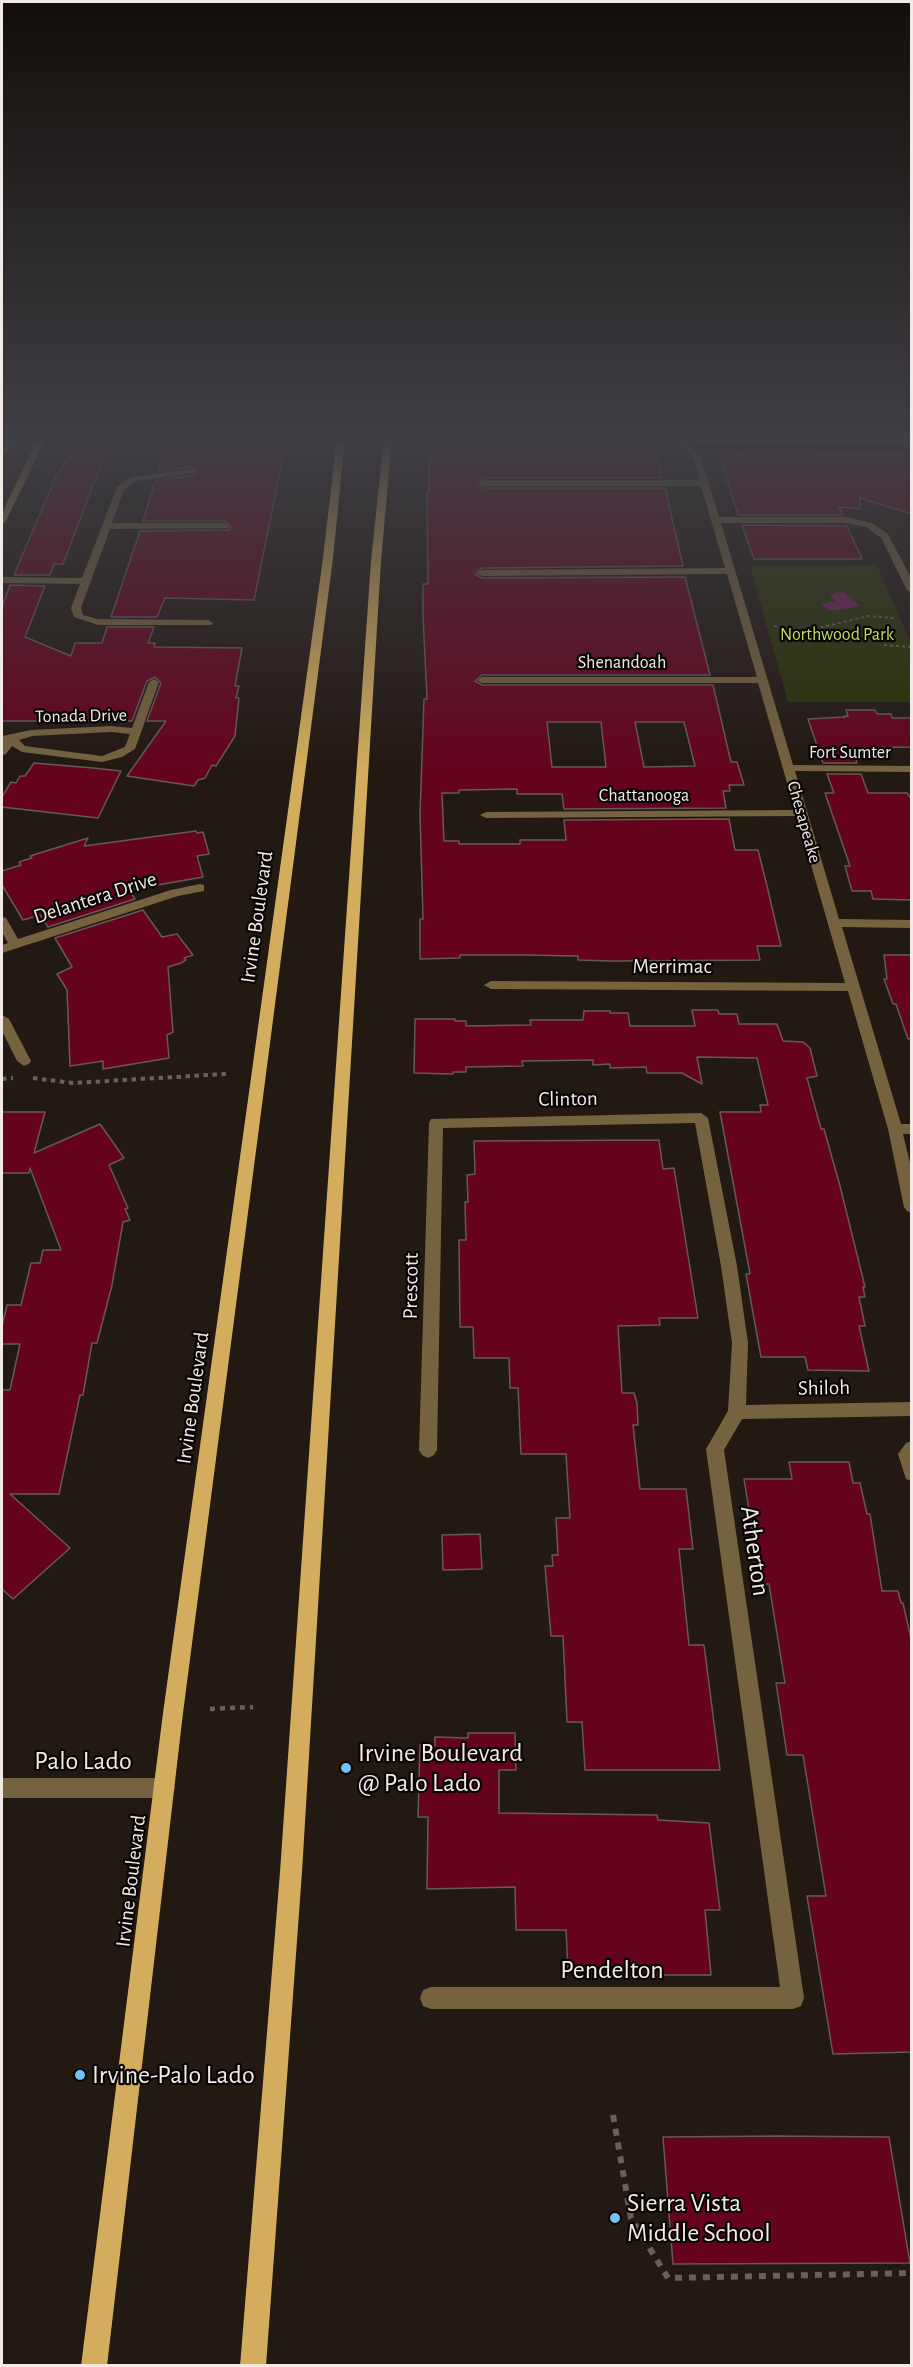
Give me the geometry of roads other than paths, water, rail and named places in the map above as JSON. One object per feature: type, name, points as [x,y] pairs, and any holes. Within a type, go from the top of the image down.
[{"type":"main road","name":"Irvine Boulevard","points":[[94,2366],[173,1713],[329,548]]},
{"type":"main road","points":[[253,2366],[291,1872],[377,548]]},
{"type":"street","points":[[99,548],[76,608],[79,617],[98,622],[208,623]]},
{"type":"street","name":"Chesapeake","points":[[724,548],[895,1129],[912,1207]]},
{"type":"street","points":[[891,548],[912,590]]},
{"type":"street","points":[[482,573],[730,571]]},
{"type":"street","points":[[2,580],[87,581]]},
{"type":"street","name":"Shenandoah","points":[[482,680],[762,680]]},
{"type":"street","name":"Tonada Drive","points":[[6,739],[30,733],[111,729],[136,732],[154,682]]},
{"type":"street","points":[[2,752],[6,739],[22,749],[102,759],[118,755],[130,748],[136,732]]},
{"type":"street","name":"Fort Sumter","points":[[789,768],[912,769]]},
{"type":"street","name":"Chattanooga","points":[[486,815],[802,813]]},
{"type":"street","name":"Delantera Drive","points":[[2,949],[175,893],[200,888]]},
{"type":"street","points":[[2,921],[15,945]]},
{"type":"street","points":[[834,923],[912,924]]},
{"type":"street","name":"Merrimac","points":[[491,985],[853,987]]},
{"type":"street","points":[[2,1018],[24,1061]]},
{"type":"street","name":"Clinton","points":[[436,1123],[701,1118]]},
{"type":"street","name":"Atherton","points":[[701,1118],[729,1266],[740,1343],[737,1412],[715,1449],[793,1998]]},
{"type":"street","name":"Prescott","points":[[428,1450],[436,1123]]},
{"type":"street","points":[[895,1129],[912,1129]]},
{"type":"street","name":"Shiloh","points":[[737,1412],[912,1409]]},
{"type":"street","points":[[912,1448],[907,1454],[912,1473]]},
{"type":"street","name":"Palo Lado","points":[[2,1788],[165,1788]]},
{"type":"street","name":"Pendelton","points":[[431,1998],[793,1998]]},
{"type":"place","name":"Irvine Boulevard @ Palo Lado","points":[[346,1768]]},
{"type":"place","name":"Irvine-Palo Lado","points":[[80,2075]]},
{"type":"place","name":"Sierra Vista Middle School","points":[[615,2218]]},
{"type":"park label","name":"Northwood Park","points":[[837,635]]}]
